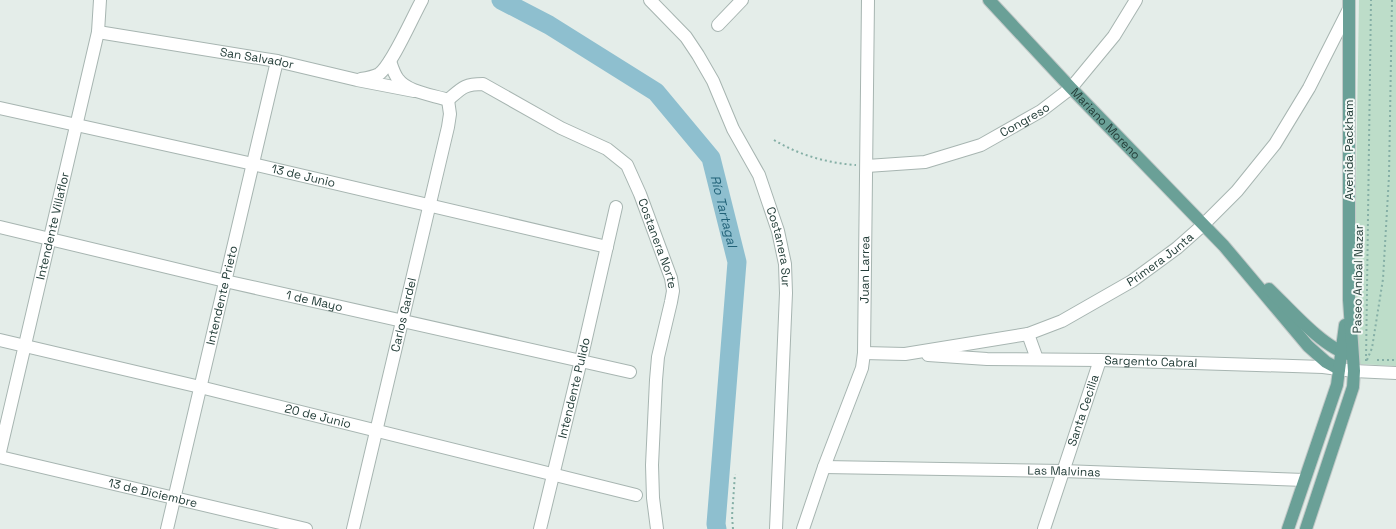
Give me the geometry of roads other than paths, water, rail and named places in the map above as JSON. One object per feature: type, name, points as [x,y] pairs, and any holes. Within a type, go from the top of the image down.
[{"type":"main road","name":"Mariano Moreno","points":[[989,0],[1071,88],[1224,246],[1321,338],[1333,348],[1347,353]]},
{"type":"main road","name":"Avenida Packham","points":[[1288,529],[1337,385],[1340,369],[1347,353],[1349,4]]},
{"type":"main road","name":"Mariano Moreno","points":[[1224,246],[1308,346],[1326,362],[1340,369]]},
{"type":"main road","name":"Avenida Packham","points":[[1306,529],[1353,386],[1362,368],[1347,353]]},
{"type":"street","name":"Intendente Villaflor","points":[[0,452],[98,32],[100,0]]},
{"type":"street","points":[[357,80],[371,78],[380,73],[390,61],[422,0]]},
{"type":"street","name":"Costanera Sur","points":[[650,0],[686,37],[713,81],[733,129],[759,174],[778,231],[785,264],[786,293],[776,529]]},
{"type":"street","points":[[718,25],[742,0]]},
{"type":"street","name":"Juan Larrea","points":[[803,529],[824,467],[862,368],[864,353],[868,0]]},
{"type":"street","name":"Congreso","points":[[867,166],[925,162],[981,145],[1041,111],[1071,88],[1114,36],[1136,0]]},
{"type":"street","name":"Primera Junta","points":[[864,353],[905,354],[1028,334],[1062,321],[1132,281],[1177,248],[1203,225],[1237,190],[1275,144],[1309,88],[1349,4]]},
{"type":"street","name":"San Salvador","points":[[98,32],[277,61],[357,80],[414,91],[448,100]]},
{"type":"street","name":"Intendente Prieto","points":[[167,529],[277,61]]},
{"type":"street","points":[[390,61],[397,79],[403,85],[414,91]]},
{"type":"street","name":"Costanera Norte","points":[[448,100],[461,88],[470,84],[483,84],[561,128],[607,149],[627,165],[640,194],[671,278],[673,291],[658,357],[656,380],[652,465],[653,498],[657,529]]},
{"type":"street","name":"Carlos Gardel","points":[[353,529],[448,127],[450,114],[448,100]]},
{"type":"street","name":"13 de Junio","points":[[0,108],[252,164],[607,248]]},
{"type":"street","name":"Intendente Pulido","points":[[540,529],[616,207]]},
{"type":"street","name":"1 de Mayo","points":[[0,226],[225,281],[630,372]]},
{"type":"street","points":[[1028,334],[1037,360]]},
{"type":"street","name":"20 de Junio","points":[[0,340],[200,386],[554,473],[636,495]]},
{"type":"street","name":"Sargento Cabral","points":[[905,354],[988,359],[1100,360],[1323,367],[1340,369],[1362,368],[1396,373]]},
{"type":"street","name":"Santa Cecilia","points":[[1044,529],[1100,360]]},
{"type":"street","name":"13 de Diciembre","points":[[0,457],[306,529]]},
{"type":"street","name":"Las Malvinas","points":[[824,467],[1063,470],[1304,480]]},
{"type":"waterway","name":"Río Tartagal","points":[[501,0],[549,25],[656,92],[711,158],[737,262],[716,524],[717,529]]}]
